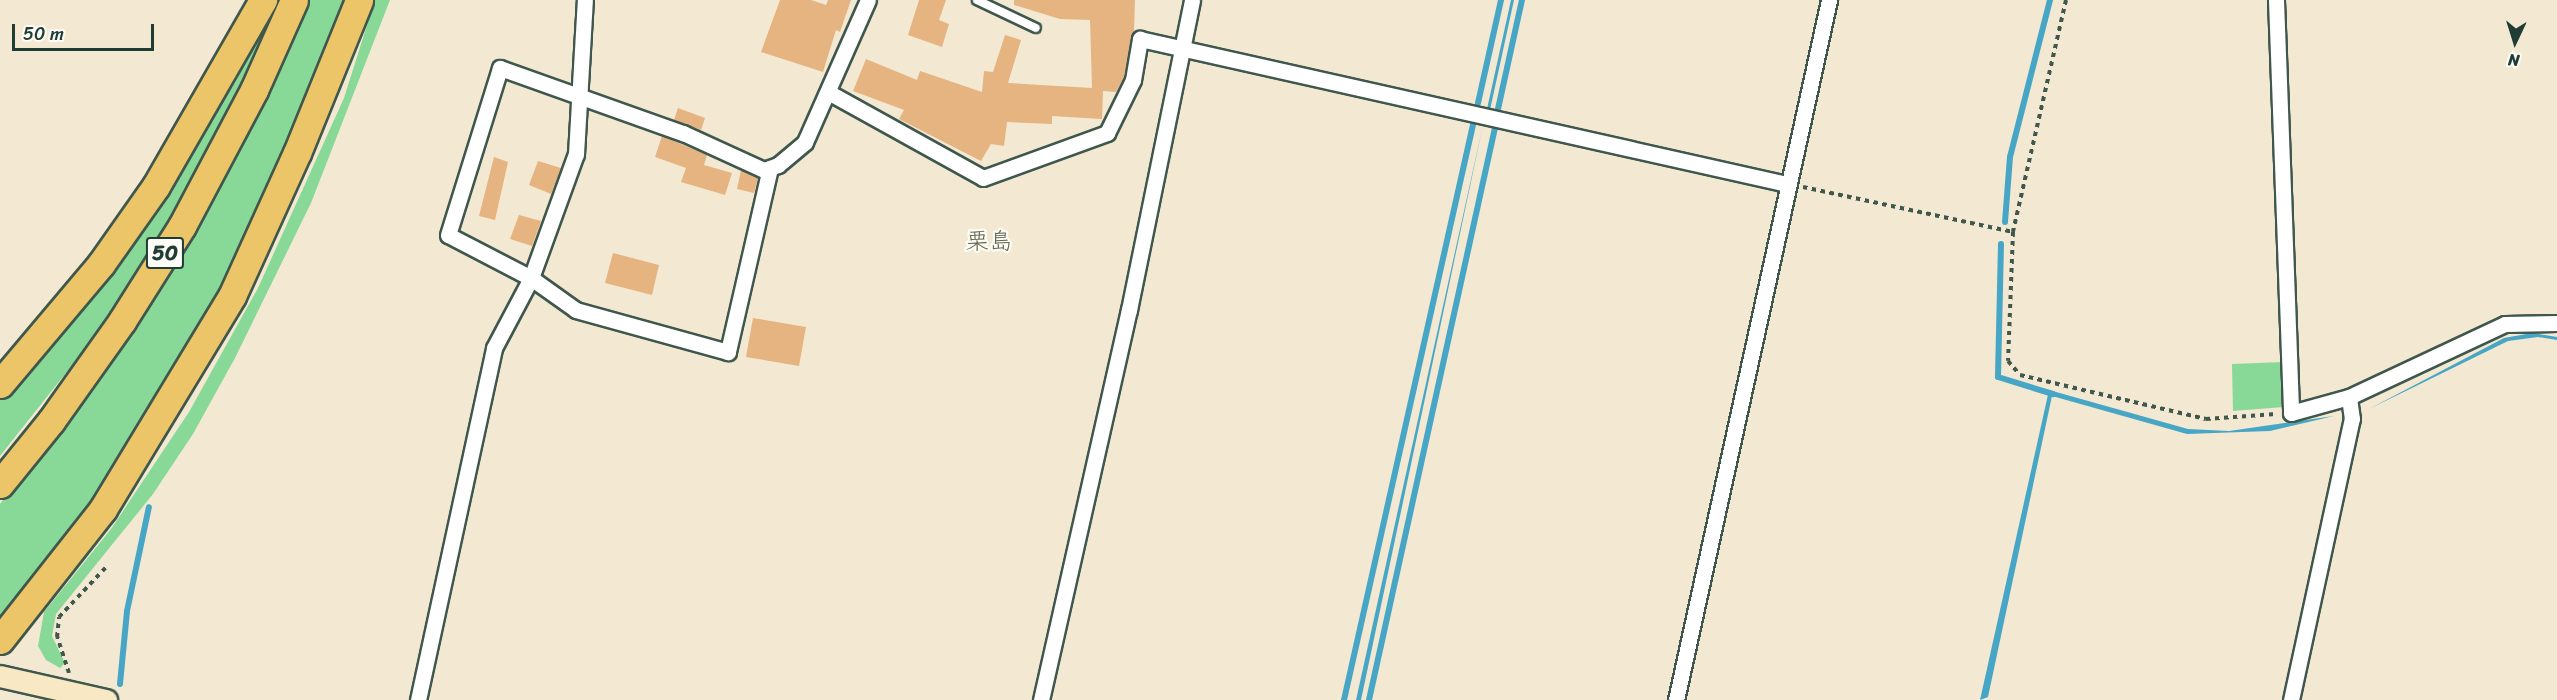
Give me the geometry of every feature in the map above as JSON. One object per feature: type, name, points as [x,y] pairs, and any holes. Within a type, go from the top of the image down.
[{"type":"highway","points":[[0,384],[101,264],[156,186],[263,0]]},
{"type":"highway","name":"50","points":[[0,484],[51,421],[116,330],[182,226],[254,90],[294,0]]},
{"type":"highway","points":[[0,640],[103,509],[232,296],[297,153],[359,0]]},
{"type":"main road","points":[[0,676],[74,697],[106,700]]},
{"type":"street","points":[[418,700],[494,348],[531,278],[576,154],[585,0]]},
{"type":"street","points":[[770,168],[728,352],[576,310],[531,278],[448,235],[500,68],[683,133],[764,170],[805,142],[868,0]]},
{"type":"street","points":[[1041,700],[1129,310],[1180,50],[1192,0]]},
{"type":"street","points":[[1676,700],[1829,0]]},
{"type":"street","points":[[2276,0],[2291,413],[2349,398],[2505,324],[2557,323]]},
{"type":"street","points":[[828,92],[983,178],[1107,133],[1133,80],[1140,39],[1180,50],[1787,184]]},
{"type":"street","points":[[2291,700],[2352,420],[2349,398]]},
{"type":"lane","points":[[977,0],[1036,28]]},
{"type":"path","points":[[2066,0],[2013,232],[2008,361],[2020,375],[2206,419],[2291,413]]},
{"type":"path","points":[[1787,184],[2013,232]]},
{"type":"path","points":[[74,697],[57,637],[59,617],[107,566]]},
{"type":"green space","points":[[277,0],[285,0],[244,88],[176,211],[92,340],[0,456],[0,400],[110,268],[192,150],[236,81]]},
{"type":"green space","points":[[308,0],[348,0],[332,47],[217,304],[112,478],[0,619],[0,504],[99,377],[203,216],[249,128]]},
{"type":"green space","points":[[375,0],[390,0],[311,203],[235,358],[193,434],[153,494],[56,614],[52,636],[65,663],[60,668],[46,660],[38,646],[44,612],[111,529],[189,412],[258,288],[344,98]]},
{"type":"green space","points":[[2283,362],[2284,407],[2233,411],[2232,364]]},
{"type":"water","points":[[1511,0],[1514,0],[1490,110],[1487,109]]},
{"type":"water","points":[[1483,125],[1361,700],[1356,700]]},
{"type":"water","points":[[2532,333],[2557,337],[2557,340],[2538,337],[2508,341],[2369,409],[2504,338]]},
{"type":"water","points":[[2049,390],[2188,429],[2229,431],[2334,416],[2270,431],[2187,434],[2052,396],[1988,697],[1980,700]]},
{"type":"building","points":[[780,0],[811,0],[826,5],[828,0],[851,0],[840,32],[836,30],[823,72],[761,52]]},
{"type":"building","points":[[919,0],[946,0],[939,20],[949,24],[942,47],[908,35]]},
{"type":"building","points":[[1014,0],[1135,0],[1134,31],[1124,77],[1116,92],[1103,91],[1102,119],[1052,116],[1052,124],[1007,122],[1004,146],[991,144],[981,161],[899,119],[904,110],[853,91],[866,59],[917,80],[920,71],[982,92],[984,71],[993,72],[1005,35],[1021,40],[1008,83],[1092,88],[1090,20],[1060,19],[1014,5]]},
{"type":"building","points":[[678,108],[705,118],[701,130],[674,120]]},
{"type":"building","points":[[662,136],[707,155],[704,165],[732,173],[725,195],[681,182],[686,168],[655,157]]},
{"type":"building","points":[[494,157],[508,162],[495,220],[479,216]]},
{"type":"building","points":[[538,161],[561,168],[551,194],[529,185]]},
{"type":"building","points":[[741,170],[758,178],[754,193],[737,189]]},
{"type":"building","points":[[519,215],[541,221],[532,246],[510,239]]},
{"type":"building","points":[[613,253],[659,265],[652,295],[605,283]]},
{"type":"building","points":[[753,318],[806,327],[799,366],[746,357]]},
{"type":"waterway","points":[[1478,103],[1501,0]]},
{"type":"waterway","points":[[1498,109],[1522,0]]},
{"type":"waterway","points":[[2005,222],[2010,157],[2050,0]]},
{"type":"waterway","points":[[1344,700],[1473,125]]},
{"type":"waterway","points":[[1369,700],[1495,128]]},
{"type":"waterway","points":[[2001,244],[1998,377],[2053,394]]},
{"type":"waterway","points":[[120,684],[127,611],[149,507]]},
{"type":"district","name":"栗島","points":[[989,242]]}]
